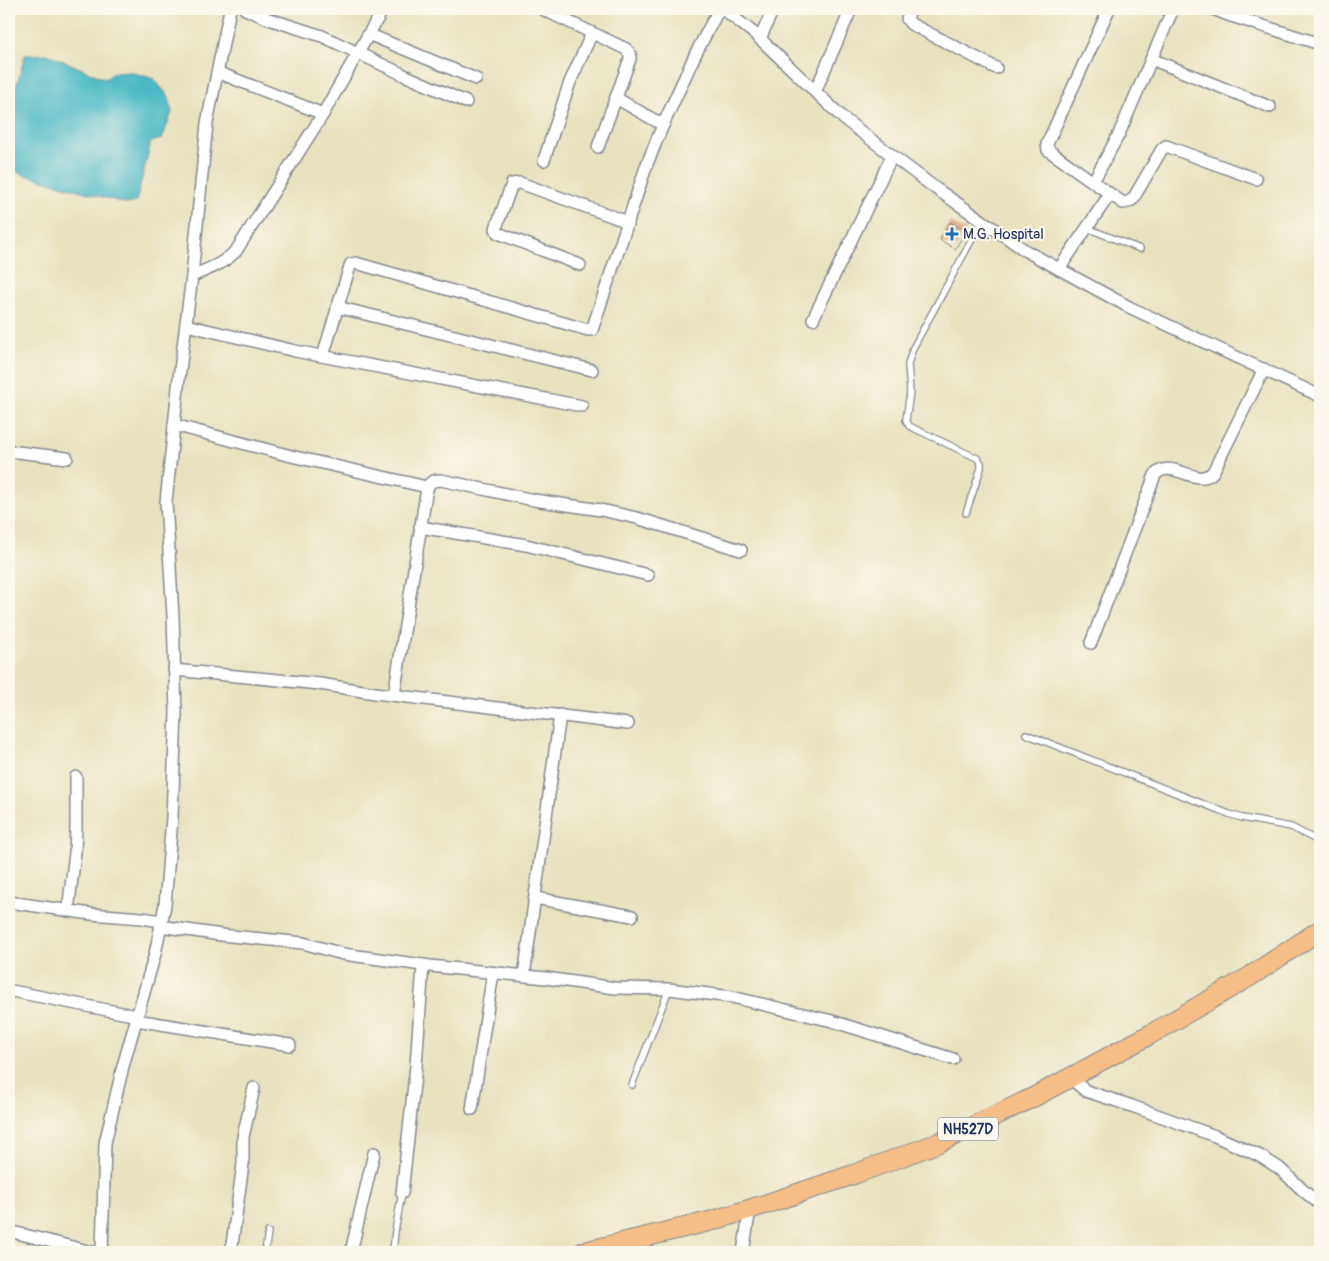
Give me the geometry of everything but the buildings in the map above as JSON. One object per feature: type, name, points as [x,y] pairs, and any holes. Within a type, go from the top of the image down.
[{"type":"highway","name":"NH527D","points":[[583,1252],[626,1244],[715,1220],[856,1174],[938,1143],[1034,1097],[1150,1034],[1249,977],[1320,930]]},
{"type":"street","points":[[102,1252],[105,1144],[122,1066],[154,954],[165,905],[172,818],[176,712],[173,616],[166,502],[192,276],[207,123],[230,9]]},
{"type":"street","points":[[245,9],[322,36],[466,102]]},
{"type":"street","points":[[192,276],[219,265],[236,251],[323,114],[383,9]]},
{"type":"street","points":[[542,9],[626,49],[630,54],[630,59],[598,147]]},
{"type":"street","points":[[323,356],[350,266],[356,263],[592,330],[647,164],[663,125],[719,9]]},
{"type":"street","points":[[723,9],[760,39],[844,119],[935,188],[1026,250],[1129,307],[1320,396]]},
{"type":"street","points":[[760,39],[773,9]]},
{"type":"street","points":[[910,9],[907,16],[911,24],[996,68]]},
{"type":"street","points":[[1109,9],[1047,146],[1048,150],[1123,203],[1130,201],[1162,149],[1166,146],[1256,179]]},
{"type":"street","points":[[1093,182],[1118,134],[1173,9]]},
{"type":"street","points":[[1213,9],[1320,44]]},
{"type":"street","points":[[815,92],[849,14]]},
{"type":"street","points":[[544,160],[574,72],[592,33]]},
{"type":"street","points":[[368,34],[476,79]]},
{"type":"street","points":[[1151,59],[1270,107]]},
{"type":"street","points":[[217,72],[323,114]]},
{"type":"street","points":[[616,98],[663,125]]},
{"type":"street","points":[[813,319],[892,156]]},
{"type":"street","points":[[580,265],[498,234],[497,225],[512,184],[520,183],[628,222]]},
{"type":"street","points":[[1059,269],[1110,194]]},
{"type":"street","points":[[337,308],[592,370]]},
{"type":"street","points":[[186,325],[295,351],[582,406]]},
{"type":"street","points":[[1090,643],[1155,475],[1162,469],[1166,469],[1202,478],[1210,476],[1214,472],[1264,369]]},
{"type":"street","points":[[174,425],[291,456],[427,487]]},
{"type":"street","points":[[9,454],[67,458]]},
{"type":"street","points":[[394,695],[427,487],[431,481],[441,480],[534,500],[601,510],[636,518],[741,550]]},
{"type":"street","points":[[420,528],[526,545],[648,576]]},
{"type":"street","points":[[174,670],[320,684],[628,724]]},
{"type":"street","points":[[524,976],[560,715]]},
{"type":"street","points":[[68,911],[75,853],[76,777]]},
{"type":"street","points":[[536,898],[632,916]]},
{"type":"street","points":[[9,902],[91,914],[142,918],[161,924],[221,935],[303,942],[342,954],[423,965],[615,988],[669,989],[732,996],[832,1021],[953,1059]]},
{"type":"street","points":[[402,1193],[416,1066],[423,965]]},
{"type":"street","points":[[472,1109],[493,972]]},
{"type":"street","points":[[12,991],[136,1018],[290,1045]]},
{"type":"street","points":[[1069,1077],[1086,1091],[1214,1136],[1260,1156],[1279,1168],[1320,1204]]},
{"type":"street","points":[[230,1252],[244,1164],[242,1142],[254,1088]]},
{"type":"street","points":[[351,1252],[374,1153]]},
{"type":"street","points":[[742,1252],[750,1209]]},
{"type":"street","points":[[9,1231],[72,1250],[92,1252]]},
{"type":"lane","points":[[966,513],[981,463],[976,458],[909,426],[906,420],[910,392],[908,364],[913,348],[982,221]]},
{"type":"lane","points":[[1087,228],[1140,249]]},
{"type":"lane","points":[[1026,734],[1230,814],[1291,827],[1320,842]]},
{"type":"lane","points":[[632,1085],[669,989]]},
{"type":"lane","points":[[393,1252],[402,1193]]},
{"type":"lane","points":[[265,1252],[268,1232]]},
{"type":"water","points":[[47,54],[106,79],[113,73],[131,72],[154,79],[169,97],[172,112],[162,139],[151,142],[136,202],[127,204],[22,174],[9,167],[9,114],[25,55]]},
{"type":"place","name":"M.G. Hospital","points":[[952,234]]}]
